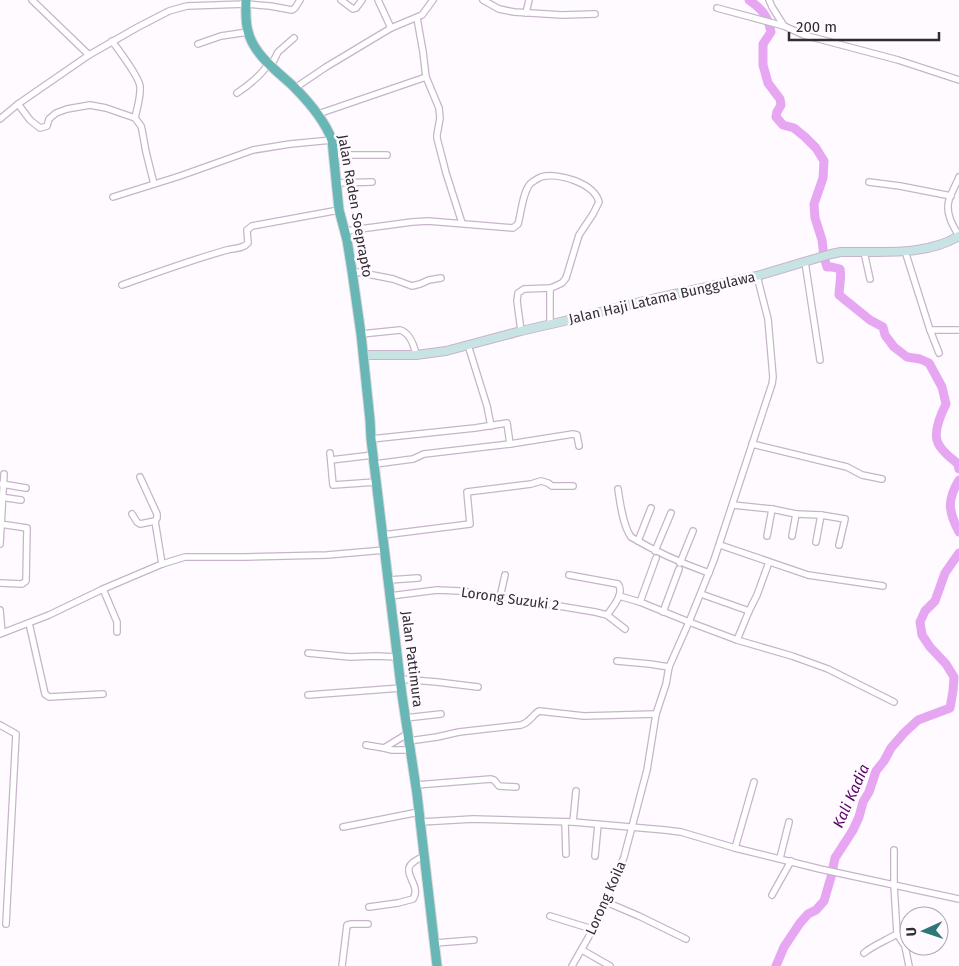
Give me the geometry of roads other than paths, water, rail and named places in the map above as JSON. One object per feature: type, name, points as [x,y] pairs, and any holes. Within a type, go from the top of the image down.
[{"type":"highway","name":"Jalan Raden Soeprapto","points":[[246,2],[248,32],[257,50],[318,114],[328,129],[332,140],[339,210],[352,271],[363,355]]},
{"type":"highway","name":"Jalan Pattimura","points":[[363,355],[382,535],[389,580],[400,683],[421,822],[437,966]]},
{"type":"main road","name":"Jalan Haji Latama Bunggulawa","points":[[363,355],[416,355],[446,352],[520,330],[550,325],[652,299],[757,276],[841,252],[905,252],[939,245],[959,236]]},
{"type":"street","points":[[32,0],[89,55]]},
{"type":"street","points":[[0,119],[18,104],[89,55],[164,13],[178,8],[246,2],[292,10],[300,0]]},
{"type":"street","points":[[341,0],[353,9],[362,0]]},
{"type":"street","points":[[378,0],[391,28]]},
{"type":"street","points":[[295,88],[391,28],[422,15],[433,0]]},
{"type":"street","points":[[483,0],[504,11],[562,15],[595,14]]},
{"type":"street","points":[[526,13],[529,0]]},
{"type":"street","points":[[769,0],[784,26]]},
{"type":"street","points":[[716,8],[784,26],[804,35],[898,60],[959,80]]},
{"type":"street","points":[[417,18],[426,77],[439,108],[440,118],[437,138],[462,224]]},
{"type":"street","points":[[198,44],[221,36],[248,32]]},
{"type":"street","points":[[237,93],[264,71],[278,52],[294,38]]},
{"type":"street","points":[[112,41],[139,82],[140,91],[135,118]]},
{"type":"street","points":[[318,114],[426,77]]},
{"type":"street","points":[[18,104],[30,120],[40,128],[47,126],[52,116],[60,111],[90,105],[106,108],[135,118],[141,126],[154,184]]},
{"type":"street","points":[[113,197],[253,150],[332,140]]},
{"type":"street","points":[[333,155],[388,155]]},
{"type":"street","points":[[345,231],[428,221],[516,227],[528,186],[542,176],[570,179],[590,189],[598,197],[599,202],[579,235],[566,278],[562,283],[550,288],[524,289],[518,293],[520,330]]},
{"type":"street","points":[[959,177],[957,188],[949,200],[949,212],[953,226],[959,236]]},
{"type":"street","points":[[336,183],[372,182]]},
{"type":"street","points":[[869,182],[951,196]]},
{"type":"street","points":[[122,285],[200,258],[245,246],[248,243],[247,230],[252,226],[339,210]]},
{"type":"street","points":[[864,252],[870,279]]},
{"type":"street","points":[[905,252],[930,330],[940,353]]},
{"type":"street","points":[[805,262],[820,360]]},
{"type":"street","points":[[352,271],[393,279],[412,286],[441,278]]},
{"type":"street","name":"Lorong Koila","points":[[572,966],[606,902],[624,857],[649,762],[656,714],[666,684],[669,667],[720,545],[770,391],[772,377],[768,319],[757,276]]},
{"type":"street","points":[[550,288],[550,325]]},
{"type":"street","points":[[930,330],[959,330]]},
{"type":"street","points":[[361,334],[404,331],[414,345],[416,355]]},
{"type":"street","points":[[468,345],[491,426]]},
{"type":"street","points":[[371,440],[507,423],[510,444]]},
{"type":"street","points":[[376,482],[333,485],[330,456],[413,459],[424,454],[576,434],[579,446]]},
{"type":"street","points":[[752,444],[847,467],[862,475],[882,479]]},
{"type":"street","points":[[0,544],[4,474]]},
{"type":"street","points":[[140,477],[156,510],[158,518],[155,521],[162,564]]},
{"type":"street","points":[[382,535],[470,524],[467,492],[542,481],[548,482],[552,486],[573,486]]},
{"type":"street","points":[[2,484],[26,488]]},
{"type":"street","points":[[618,489],[631,537],[680,566],[709,573]]},
{"type":"street","points":[[2,498],[21,500]]},
{"type":"street","points":[[732,505],[845,519],[839,545]]},
{"type":"street","points":[[638,541],[650,508]]},
{"type":"street","points":[[767,536],[772,510]]},
{"type":"street","points":[[655,551],[671,513]]},
{"type":"street","points":[[132,514],[140,524],[155,521]]},
{"type":"street","points":[[792,536],[796,514]]},
{"type":"street","points":[[816,542],[820,516]]},
{"type":"street","points":[[0,583],[24,584],[26,582],[28,528],[1,524]]},
{"type":"street","points":[[663,612],[693,531]]},
{"type":"street","points":[[720,545],[808,575],[883,586]]},
{"type":"street","points":[[0,610],[1,634],[162,564],[185,558],[327,555],[385,550]]},
{"type":"street","points":[[640,602],[656,558]]},
{"type":"street","points":[[738,640],[769,562]]},
{"type":"street","points":[[500,597],[505,575]]},
{"type":"street","points":[[569,575],[618,584],[621,588],[620,596],[608,616]]},
{"type":"street","points":[[389,580],[418,578]]},
{"type":"street","points":[[103,589],[117,622],[117,632]]},
{"type":"street","name":"Lorong Suzuki 2","points":[[390,596],[442,589],[500,597],[549,604],[608,616],[625,629]]},
{"type":"street","points":[[701,594],[749,611]]},
{"type":"street","points":[[620,596],[738,640],[828,669],[894,702]]},
{"type":"street","points":[[29,623],[47,697],[103,694]]},
{"type":"street","points":[[308,653],[350,657],[397,657]]},
{"type":"street","points":[[617,662],[669,667]]},
{"type":"street","points":[[308,695],[400,683],[437,682],[478,687]]},
{"type":"street","points":[[384,748],[459,732],[522,725],[527,723],[539,711],[584,716],[656,714]]},
{"type":"street","points":[[405,718],[441,714]]},
{"type":"street","points":[[0,725],[16,734],[6,924]]},
{"type":"street","points":[[366,746],[392,750],[409,742]]},
{"type":"street","points":[[416,785],[491,779],[499,786],[516,788]]},
{"type":"street","points":[[735,848],[754,782]]},
{"type":"street","points":[[573,822],[576,791]]},
{"type":"street","points":[[343,827],[419,812]]},
{"type":"street","points":[[421,822],[473,820],[573,822],[632,826],[680,832],[735,848],[959,899]]},
{"type":"street","points":[[780,858],[790,822]]},
{"type":"street","points":[[565,823],[566,854]]},
{"type":"street","points":[[595,856],[598,825]]},
{"type":"street","points":[[894,850],[896,934],[904,946],[909,966]]},
{"type":"street","points":[[369,907],[413,899],[416,895],[410,876],[410,866],[412,862],[425,856]]},
{"type":"street","points":[[772,895],[791,861]]},
{"type":"street","points":[[606,902],[686,939]]},
{"type":"street","points":[[550,916],[592,929]]},
{"type":"street","points":[[342,966],[347,925],[368,924]]},
{"type":"street","points":[[864,953],[874,945],[886,941],[896,934]]},
{"type":"street","points":[[435,943],[474,940]]},
{"type":"street","points":[[582,950],[610,966]]},
{"type":"waterway","name":"Kali Kadia","points":[[749,0],[764,13],[770,26],[771,32],[763,44],[763,65],[768,83],[780,99],[781,105],[776,117],[783,125],[794,128],[805,137],[816,148],[824,161],[823,178],[814,204],[815,218],[822,240],[827,267],[840,269],[839,295],[870,320],[883,327],[885,335],[894,347],[907,357],[929,363],[942,387],[946,404],[938,424],[936,434],[938,443],[947,455],[958,464],[959,469]]},
{"type":"waterway","name":"Kali Kadia","points":[[959,480],[952,494],[950,506],[959,532]]},
{"type":"waterway","name":"Kali Kadia","points":[[776,966],[784,947],[800,923],[824,901],[835,858],[853,830],[876,771],[891,748],[918,720],[950,708],[954,677],[946,664],[922,635],[920,622],[925,611],[935,601],[945,573],[959,553]]}]
